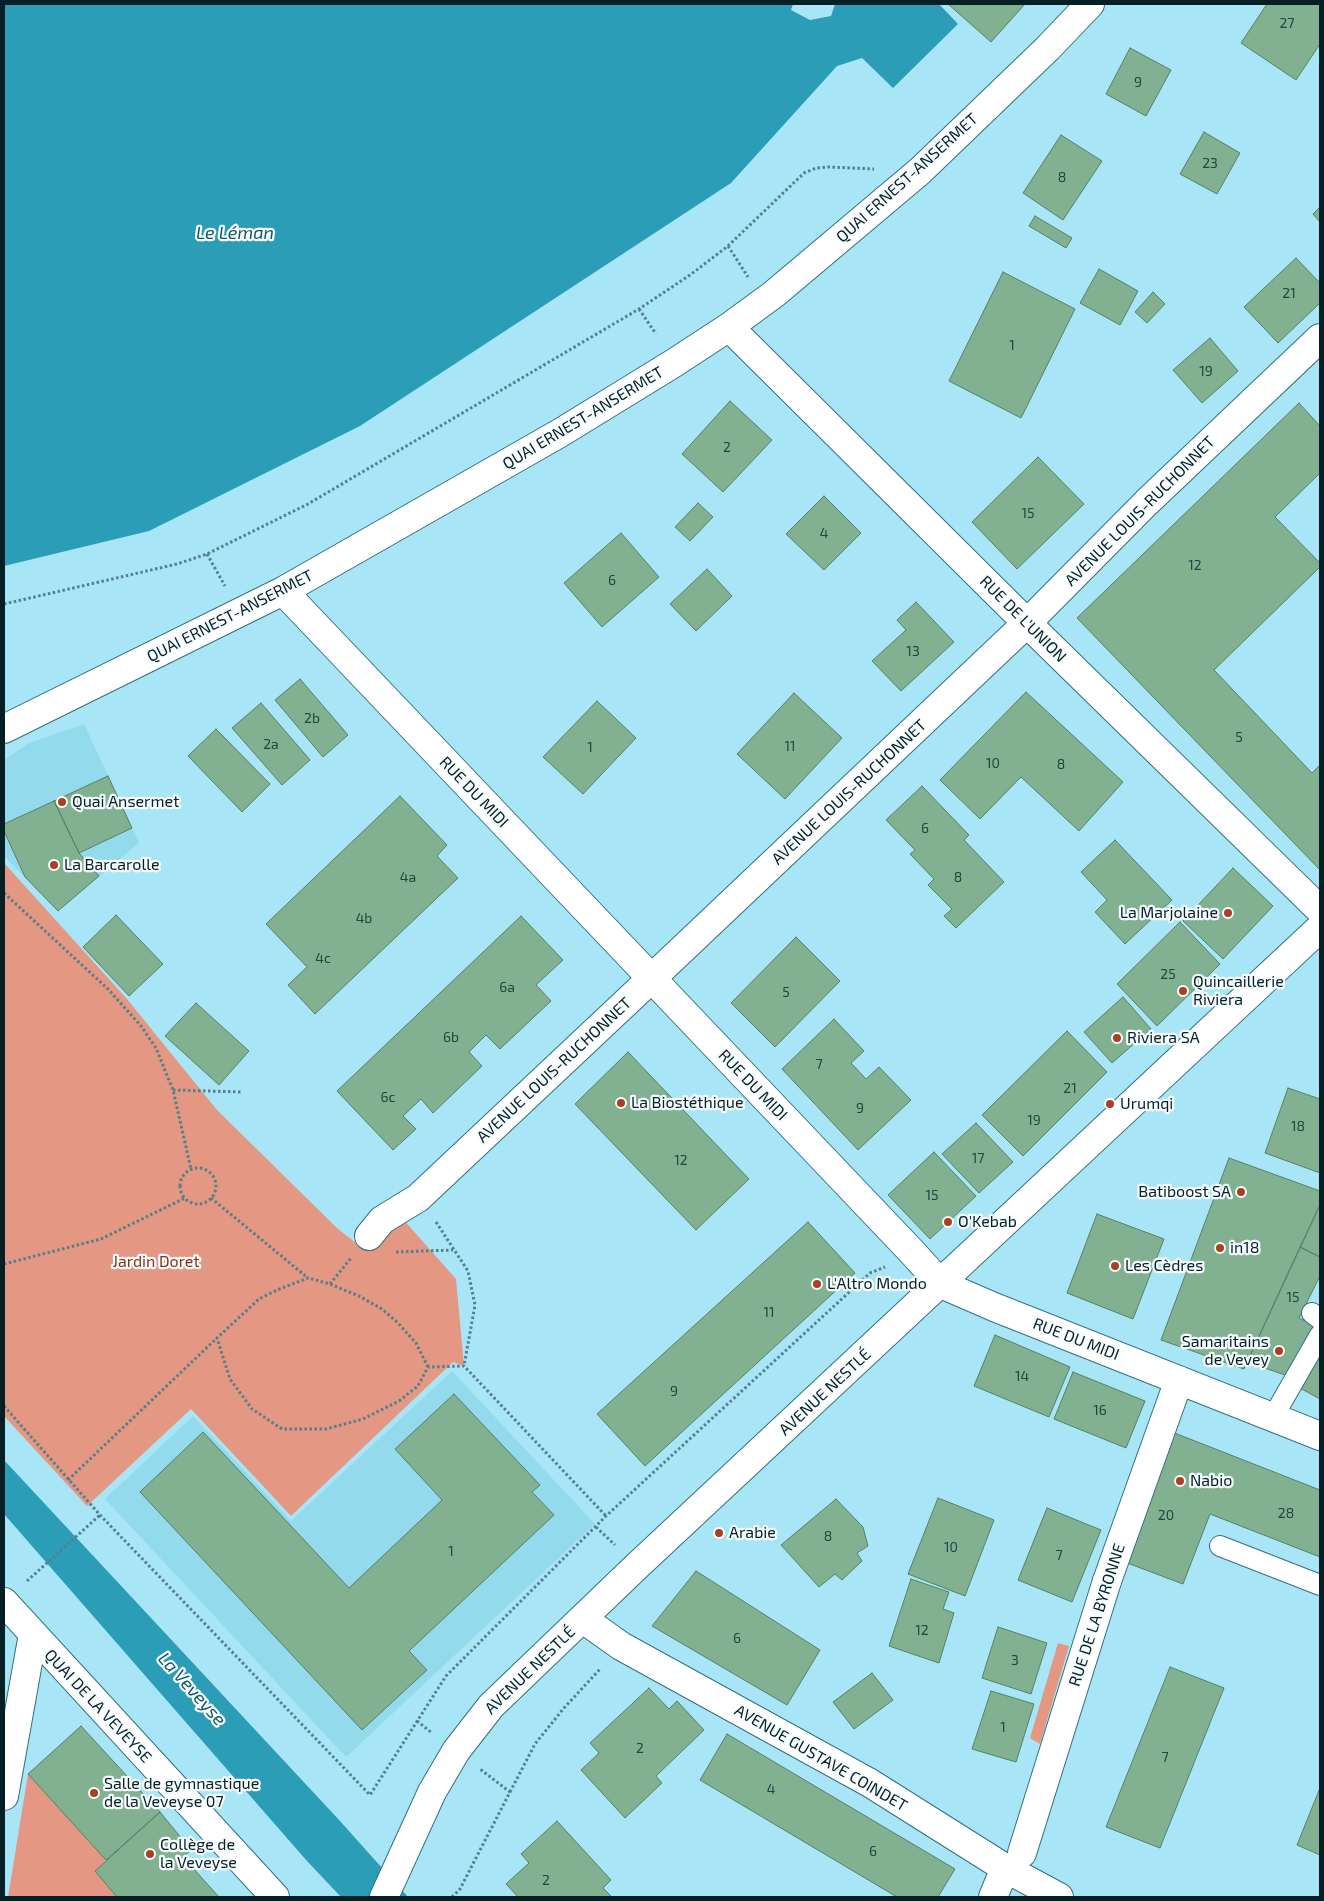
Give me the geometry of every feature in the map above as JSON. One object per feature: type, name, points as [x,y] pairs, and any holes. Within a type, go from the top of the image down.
[{"type":"street","name":"QUAI ERNEST-ANSERMET","points":[[4,729],[283,591],[560,433],[674,363],[774,294],[920,171],[1048,48],[1090,4]]},
{"type":"street","name":"RUE DE L'UNION","points":[[729,326],[1027,624],[1320,910]]},
{"type":"street","name":"AVENUE LOUIS-RUCHONNET","points":[[369,1236],[382,1220],[418,1198],[1027,624],[1147,502],[1320,338]]},
{"type":"street","name":"RUE DU MIDI","points":[[283,591],[941,1284],[994,1307],[1320,1436]]},
{"type":"street","name":"AVENUE NESTLÉ","points":[[384,1897],[432,1792],[456,1751],[491,1706],[637,1566],[1320,928]]},
{"type":"street","name":"RUE DE LA BYRONNE","points":[[993,1897],[1014,1860],[1107,1581],[1179,1380]]},
{"type":"street","name":"QUAI DE LA VEVEYSE","points":[[4,1602],[275,1897]]},
{"type":"street","name":"AVENUE GUSTAVE COINDET","points":[[583,1619],[621,1646],[1014,1860],[1059,1897]]},
{"type":"street","points":[[4,1796],[33,1634]]},
{"type":"lane","points":[[1273,1417],[1320,1335]]},
{"type":"lane","points":[[1220,1546],[1320,1585]]},
{"type":"path","points":[[4,604],[177,564],[208,554],[308,504],[639,309],[728,246],[804,173],[816,168],[829,167],[920,171]]},
{"type":"path","points":[[639,309],[656,334]]},
{"type":"path","points":[[208,554],[225,588]]},
{"type":"path","points":[[4,893],[108,989],[141,1026],[156,1048],[173,1090],[191,1169]]},
{"type":"path","points":[[173,1090],[242,1092]]},
{"type":"path","points":[[198,1167],[204,1169],[214,1178],[216,1186],[210,1198],[205,1202],[198,1204],[190,1202],[179,1188],[186,1172],[191,1169],[198,1167]]},
{"type":"path","points":[[4,1264],[101,1239],[185,1198]]},
{"type":"path","points":[[210,1198],[308,1278],[330,1284],[359,1296],[382,1309],[416,1343],[428,1367]]},
{"type":"path","points":[[418,1198],[468,1272],[475,1305],[464,1366]]},
{"type":"path","points":[[394,1252],[454,1250]]},
{"type":"path","points":[[4,1406],[100,1515],[370,1795],[446,1676],[606,1516],[870,1272],[887,1266]]},
{"type":"path","points":[[68,1480],[259,1299],[308,1278]]},
{"type":"path","points":[[217,1338],[230,1378],[252,1409],[282,1429],[326,1429],[363,1419],[399,1401],[418,1386],[428,1367]]},
{"type":"path","points":[[428,1367],[464,1366],[606,1516]]},
{"type":"path","points":[[28,1580],[100,1515]]},
{"type":"path","points":[[596,1527],[621,1551]]},
{"type":"path","points":[[452,1897],[460,1889],[535,1744],[564,1708],[603,1666]]},
{"type":"path","points":[[474,1766],[510,1792]]},
{"type":"shaded area","name":"Quai Ansermet","points":[[84,724],[139,843],[58,911],[4,856],[4,760],[29,743]]},
{"type":"shaded area","points":[[452,1371],[595,1524],[346,1757],[105,1499],[193,1416],[291,1521]]},
{"type":"green space","name":"Jardin Doret","points":[[4,863],[127,999],[217,1110],[338,1229],[365,1250],[402,1218],[456,1279],[464,1366],[453,1362],[291,1516],[191,1409],[87,1506],[4,1416]]},
{"type":"green space","points":[[1058,1643],[1069,1646],[1040,1744],[1030,1738]]},
{"type":"green space","points":[[28,1774],[106,1860],[96,1871],[117,1897],[8,1897]]},
{"type":"water","name":"Le Léman","points":[[4,4],[793,4],[791,10],[810,20],[831,16],[835,4],[939,4],[958,24],[893,88],[862,58],[837,66],[731,183],[360,426],[149,531],[4,566]]},
{"type":"water","name":"La Veveyse","points":[[4,1460],[340,1821],[408,1897],[341,1897],[307,1861],[4,1514]]},
{"type":"building","points":[[948,4],[1025,4],[991,42]]},
{"type":"building","points":[[1267,4],[1320,4],[1320,44],[1296,80],[1241,43]]},
{"type":"building","points":[[1130,48],[1171,70],[1146,116],[1106,94]]},
{"type":"building","points":[[1204,132],[1240,153],[1217,194],[1180,174]]},
{"type":"building","points":[[1061,135],[1102,161],[1063,220],[1023,193]]},
{"type":"building","points":[[1320,207],[1320,222],[1313,214]]},
{"type":"building","points":[[1035,216],[1072,238],[1066,248],[1029,226]]},
{"type":"building","points":[[1296,258],[1320,283],[1320,303],[1278,343],[1244,307]]},
{"type":"building","points":[[1099,269],[1138,291],[1120,325],[1080,303]]},
{"type":"building","points":[[1003,272],[1075,309],[1021,418],[949,381]]},
{"type":"building","points":[[1153,292],[1165,304],[1147,323],[1135,312]]},
{"type":"building","points":[[1210,338],[1238,371],[1202,403],[1173,370]]},
{"type":"building","points":[[730,401],[772,440],[723,492],[682,454]]},
{"type":"building","points":[[1299,403],[1320,426],[1320,473],[1275,517],[1320,563],[1320,567],[1214,670],[1312,773],[1320,765],[1320,870],[1077,618]]},
{"type":"building","points":[[1038,457],[1084,504],[1017,569],[972,522]]},
{"type":"building","points":[[824,496],[861,533],[824,570],[786,534]]},
{"type":"building","points":[[698,503],[713,517],[690,541],[675,527]]},
{"type":"building","points":[[621,533],[659,577],[602,627],[564,583]]},
{"type":"building","points":[[707,569],[732,596],[696,631],[670,604]]},
{"type":"building","points":[[916,602],[954,642],[901,691],[872,661],[906,630],[897,620]]},
{"type":"building","points":[[300,679],[348,735],[323,757],[275,700]]},
{"type":"building","points":[[1026,692],[1123,782],[1079,831],[1021,777],[980,819],[940,780]]},
{"type":"building","points":[[794,693],[842,738],[785,799],[737,754]]},
{"type":"building","points":[[597,701],[636,738],[583,794],[543,757]]},
{"type":"building","points":[[261,703],[310,760],[282,785],[232,728]]},
{"type":"building","points":[[216,729],[270,784],[242,812],[188,756]]},
{"type":"building","name":"Quai Ansermet","points":[[108,776],[132,828],[79,853],[54,801]]},
{"type":"building","points":[[922,786],[969,835],[964,840],[1004,882],[956,928],[944,916],[952,909],[928,885],[934,879],[910,854],[915,850],[886,820]]},
{"type":"building","points":[[400,796],[447,845],[437,856],[458,878],[315,1014],[288,985],[307,967],[266,924]]},
{"type":"building","name":"La Barcarolle","points":[[54,801],[79,853],[99,876],[58,911],[25,877],[4,831],[4,824]]},
{"type":"building","points":[[1115,840],[1172,900],[1125,944],[1095,912],[1107,900],[1081,872]]},
{"type":"building","name":"La Marjolaine","points":[[1233,868],[1273,906],[1223,959],[1183,921]]},
{"type":"building","points":[[116,915],[163,964],[129,996],[83,947]]},
{"type":"building","points":[[521,916],[563,960],[536,985],[551,1001],[500,1049],[486,1035],[469,1052],[482,1066],[433,1113],[421,1099],[403,1116],[416,1129],[393,1150],[337,1091]]},
{"type":"building","points":[[1180,922],[1220,964],[1157,1026],[1117,984]]},
{"type":"building","points":[[796,937],[840,981],[775,1047],[731,1003]]},
{"type":"building","points":[[1123,997],[1151,1029],[1112,1063],[1084,1032]]},
{"type":"building","points":[[196,1003],[249,1051],[219,1085],[165,1036]]},
{"type":"building","points":[[834,1019],[864,1051],[851,1063],[866,1079],[879,1067],[911,1100],[858,1150],[782,1069]]},
{"type":"building","points":[[1067,1031],[1107,1072],[1023,1156],[982,1115]]},
{"type":"building","points":[[628,1052],[749,1179],[696,1230],[575,1104]]},
{"type":"building","points":[[1288,1088],[1320,1099],[1320,1173],[1265,1153]]},
{"type":"building","points":[[976,1123],[1013,1162],[979,1193],[942,1154]]},
{"type":"building","points":[[934,1152],[976,1196],[930,1239],[888,1195]]},
{"type":"building","points":[[1229,1158],[1320,1191],[1320,1205],[1244,1369],[1161,1340]]},
{"type":"building","points":[[1320,1205],[1320,1257],[1300,1247]]},
{"type":"building","name":"Les Cèdres","points":[[1097,1214],[1164,1239],[1133,1319],[1067,1293]]},
{"type":"building","points":[[808,1222],[855,1273],[645,1466],[597,1414]]},
{"type":"building","points":[[1300,1247],[1320,1257],[1320,1276],[1299,1318],[1316,1326],[1288,1376],[1247,1362]]},
{"type":"building","points":[[995,1335],[1070,1367],[1049,1417],[974,1386]]},
{"type":"building","points":[[1320,1344],[1320,1399],[1298,1387]]},
{"type":"building","points":[[1073,1372],[1145,1401],[1126,1448],[1054,1419]]},
{"type":"building","points":[[454,1394],[540,1485],[532,1492],[554,1515],[409,1651],[427,1670],[362,1730],[140,1492],[203,1432],[349,1588],[442,1500],[395,1449]]},
{"type":"building","points":[[1172,1432],[1320,1490],[1320,1557],[1210,1514],[1183,1584],[1122,1561]]},
{"type":"building","points":[[938,1498],[994,1520],[965,1596],[908,1574]]},
{"type":"building","points":[[836,1499],[863,1527],[868,1546],[857,1553],[862,1561],[842,1580],[835,1574],[819,1587],[781,1545]]},
{"type":"building","points":[[1047,1508],[1101,1530],[1072,1602],[1018,1580]]},
{"type":"building","points":[[696,1571],[820,1650],[787,1705],[652,1626]]},
{"type":"building","points":[[911,1579],[949,1592],[943,1609],[954,1613],[939,1663],[889,1646]]},
{"type":"building","points":[[998,1627],[1047,1643],[1031,1694],[982,1678]]},
{"type":"building","points":[[1170,1667],[1224,1688],[1160,1848],[1106,1827]]},
{"type":"building","points":[[872,1673],[893,1700],[854,1729],[833,1702]]},
{"type":"building","points":[[649,1688],[669,1709],[677,1701],[704,1730],[656,1776],[662,1783],[625,1818],[581,1770],[599,1753],[590,1743]]},
{"type":"building","points":[[991,1691],[1034,1704],[1016,1762],[972,1749]]},
{"type":"building","name":"Salle de gymnastique de la Veveyse 07","points":[[81,1726],[160,1812],[106,1860],[28,1774]]},
{"type":"building","points":[[727,1734],[955,1869],[938,1897],[897,1897],[700,1780]]},
{"type":"building","points":[[1320,1788],[1320,1855],[1297,1845]]},
{"type":"building","name":"Collège de la Veveyse","points":[[160,1812],[191,1850],[183,1857],[219,1897],[117,1897],[95,1871]]},
{"type":"building","points":[[557,1821],[611,1880],[603,1888],[612,1897],[518,1897],[506,1884],[529,1863],[521,1854]]},
{"type":"place","name":"Quai Ansermet","points":[[62,802]]},
{"type":"place","name":"La Barcarolle","points":[[54,865]]},
{"type":"place","name":"La Marjolaine","points":[[1228,913]]},
{"type":"place","name":"Quincaillerie Riviera","points":[[1183,991]]},
{"type":"place","name":"Riviera SA","points":[[1117,1038]]},
{"type":"place","name":"La Biostéthique","points":[[621,1103]]},
{"type":"place","name":"Urumqi","points":[[1110,1104]]},
{"type":"place","name":"Batiboost SA","points":[[1241,1192]]},
{"type":"place","name":"O'Kebab","points":[[948,1222]]},
{"type":"place","name":"in18","points":[[1220,1248]]},
{"type":"place","name":"Les Cèdres","points":[[1115,1266]]},
{"type":"place","name":"L'Altro Mondo","points":[[817,1284]]},
{"type":"place","name":"Samaritains de Vevey","points":[[1279,1351]]},
{"type":"place","name":"Nabio","points":[[1180,1481]]},
{"type":"place","name":"Arabie","points":[[719,1533]]},
{"type":"place","name":"Salle de gymnastique de la Veveyse 07","points":[[94,1793]]},
{"type":"place","name":"Collège de la Veveyse","points":[[150,1854]]}]
